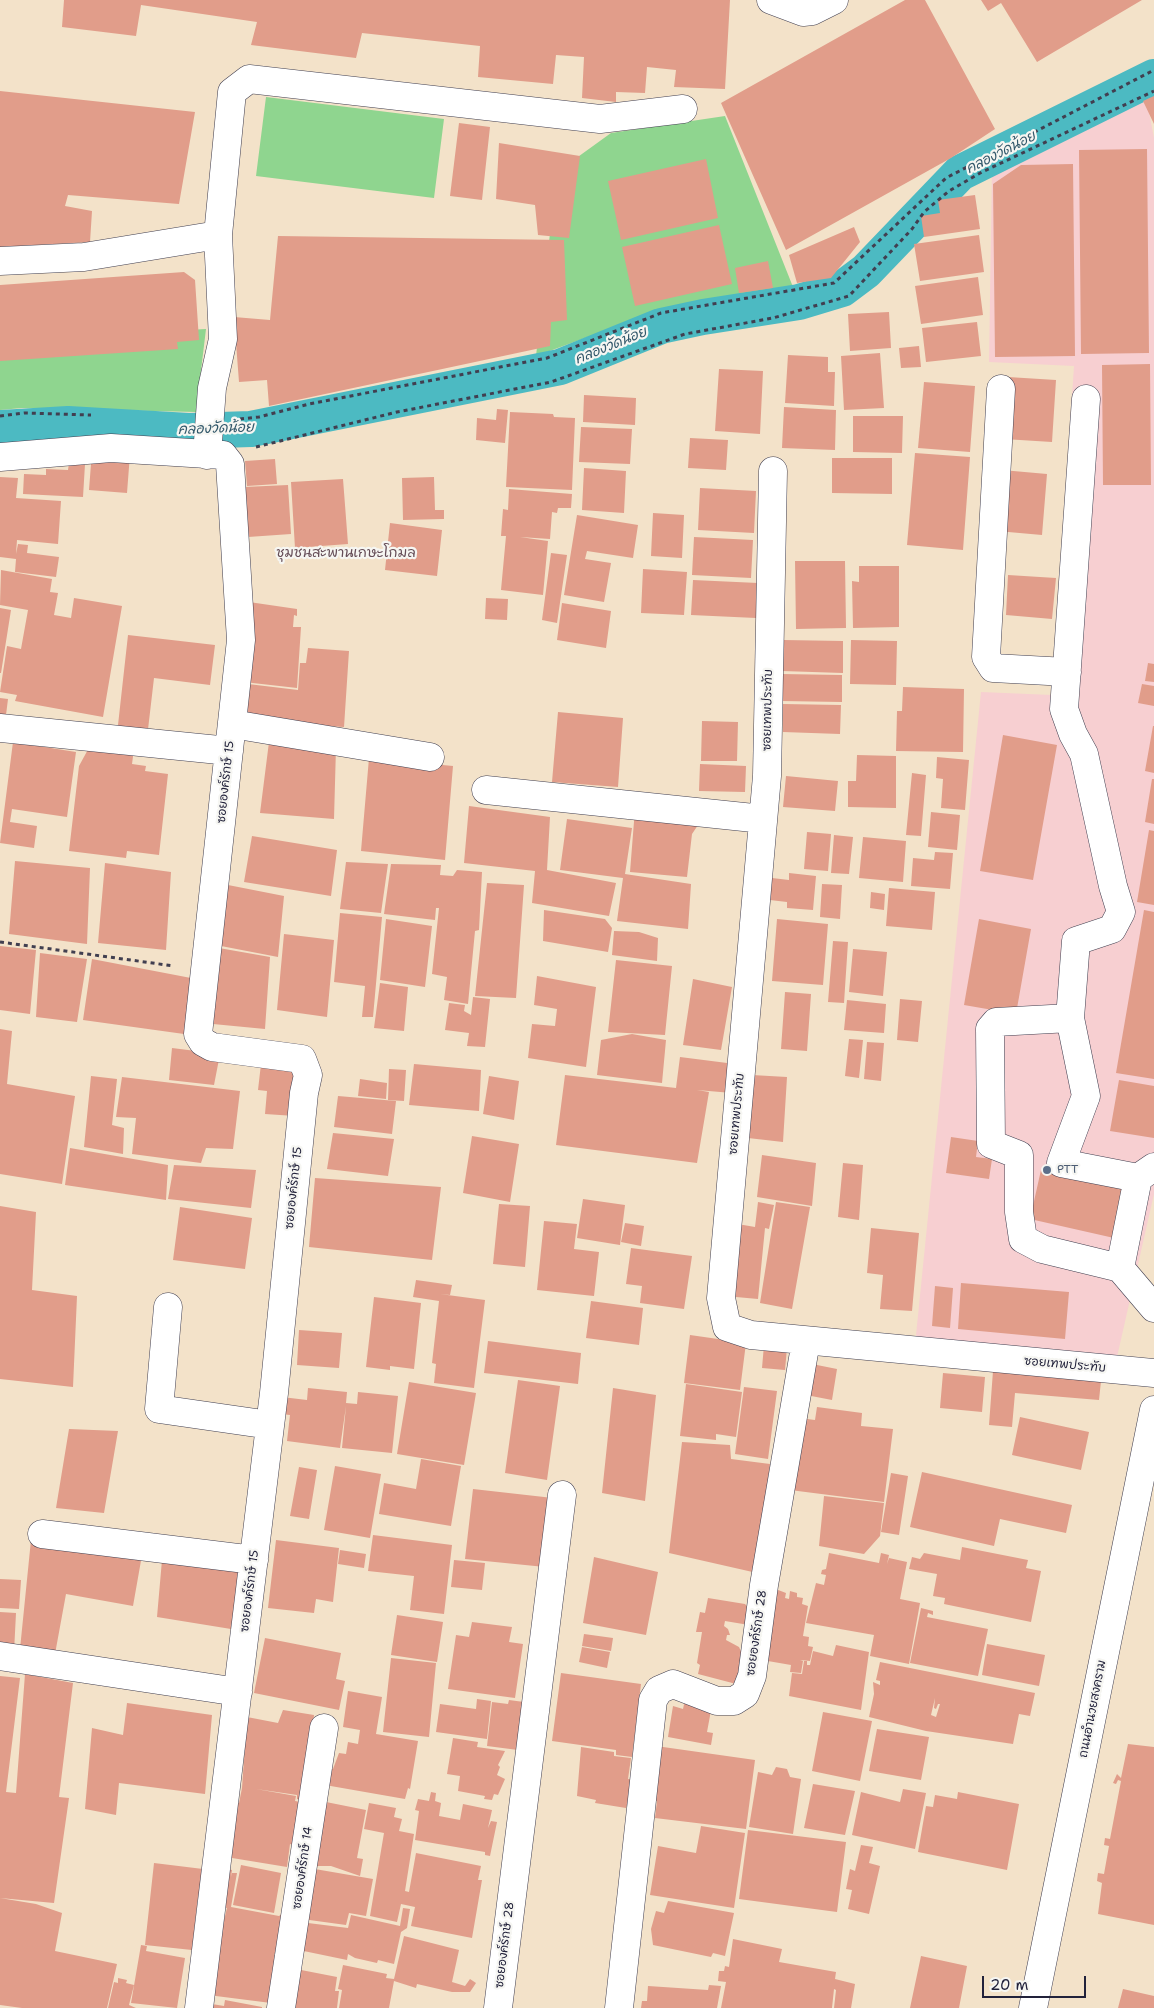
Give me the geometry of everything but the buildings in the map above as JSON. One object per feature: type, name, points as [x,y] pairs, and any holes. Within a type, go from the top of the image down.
[{"type":"street","points":[[771,0],[803,12],[812,11],[834,0]]},
{"type":"street","points":[[0,457],[211,439],[212,388],[223,339],[218,235],[232,92],[249,79],[600,119],[683,109]]},
{"type":"street","points":[[0,262],[84,257],[218,235]]},
{"type":"street","points":[[1001,389],[986,657],[993,668],[1067,672]]},
{"type":"street","points":[[1061,1162],[1086,1096],[1070,1018],[1076,941],[1112,929],[1121,912],[1113,886],[1084,754],[1073,734],[1064,709],[1086,399]]},
{"type":"street","name":"ซอยองค์รักษ์ 15","points":[[199,2008],[270,1425],[304,1093],[308,1075],[302,1060],[288,1056],[212,1046],[203,1042],[198,1034],[241,640],[230,464],[211,439]]},
{"type":"street","name":"ซอยเทพประทับ","points":[[773,470],[767,776],[721,1298],[726,1327],[751,1335],[1154,1374]]},
{"type":"street","points":[[232,724],[430,756]]},
{"type":"street","points":[[0,728],[230,752]]},
{"type":"street","points":[[486,790],[763,819]]},
{"type":"street","points":[[1070,1018],[996,1022],[990,1030],[991,1144],[1019,1155],[1146,1173],[1120,1268]]},
{"type":"street","points":[[1019,1155],[1019,1212],[1023,1239],[1042,1249],[1120,1268],[1154,1308]]},
{"type":"street","points":[[168,1307],[159,1409],[270,1425]]},
{"type":"street","name":"ซอยองค์รักษ์ 28","points":[[619,2008],[653,1700],[659,1690],[673,1684],[717,1701],[734,1701],[746,1694],[752,1676],[764,1585],[806,1341]]},
{"type":"street","name":"ถนนอำนวยสงคราม","points":[[1033,2008],[1154,1410]]},
{"type":"street","name":"ซอยองค์รักษ์ 28","points":[[498,2008],[562,1495]]},
{"type":"street","points":[[42,1534],[254,1560]]},
{"type":"street","points":[[0,1656],[238,1692]]},
{"type":"street","name":"ซอยองค์รักษ์ 14","points":[[281,2008],[324,1728]]},
{"type":"path","points":[[211,439],[259,417],[309,404],[547,358],[661,313],[834,283],[946,178],[1154,70]]},
{"type":"path","points":[[211,439],[397,412],[551,382],[685,334],[773,318],[849,296],[912,229],[924,212],[949,191],[982,172],[1154,91]]},
{"type":"path","points":[[0,416],[24,413],[101,416]]},
{"type":"path","points":[[0,942],[204,970]]},
{"type":"shaded area","points":[[1144,86],[1154,138],[1154,1194],[1112,1379],[915,1345],[981,692],[1052,695],[1074,366],[989,362],[992,168]]},
{"type":"green space","points":[[266,97],[444,119],[434,198],[256,176]]},
{"type":"green space","points":[[725,116],[793,287],[661,310],[536,356],[557,172],[611,133]]},
{"type":"green space","points":[[206,329],[196,412],[22,408],[0,410],[0,340]]},
{"type":"waterway","name":"คลองวัดน้อย","points":[[0,428],[68,424],[189,431],[251,429],[560,367],[661,326],[703,317],[799,302],[842,289],[866,271],[960,173],[1154,77]]},
{"type":"place","name":"PTT","points":[[1047,1170]]},
{"type":"district","name":"ชุมชนสะพานเกษะโกมล","points":[[346,553]]}]
